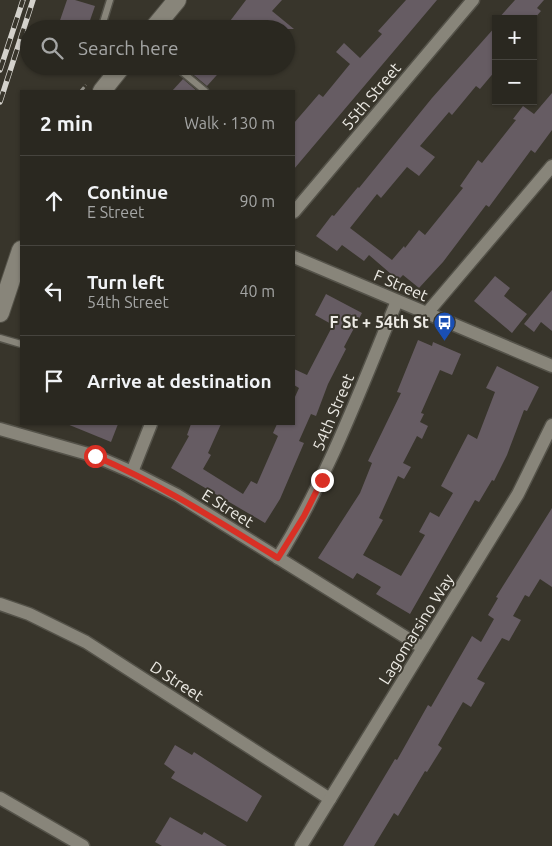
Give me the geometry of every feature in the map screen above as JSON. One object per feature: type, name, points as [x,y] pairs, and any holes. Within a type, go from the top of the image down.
[{"type":"street","points":[[161,20],[178,0]]},
{"type":"street","name":"55th Street","points":[[295,211],[474,0]]},
{"type":"street","points":[[426,313],[552,166]]},
{"type":"street","points":[[0,313],[17,276],[20,256]]},
{"type":"street","name":"F Street","points":[[295,257],[552,366]]},
{"type":"street","name":"54th Street","points":[[278,558],[304,516],[322,480],[397,301]]},
{"type":"street","points":[[132,472],[151,425]]},
{"type":"street","name":"Lagomarsino Way","points":[[301,846],[518,494],[552,425]]},
{"type":"street","name":"E Street","points":[[0,428],[95,456],[177,495],[423,648]]},
{"type":"street","name":"D Street","points":[[0,604],[36,617],[86,642],[330,798]]},
{"type":"street","points":[[0,798],[83,846]]},
{"type":"lane","points":[[104,20],[110,0]]},
{"type":"lane","points":[[186,75],[204,90]]},
{"type":"lane","points":[[0,338],[20,344]]},
{"type":"building","points":[[67,0],[75,0],[95,6],[90,20],[60,20]]},
{"type":"building","points":[[246,0],[282,0],[272,11],[283,20],[231,20]]},
{"type":"building","points":[[406,0],[437,0],[295,168],[295,122],[319,94],[323,97],[350,64],[336,52],[344,43],[360,58],[382,34],[378,31]]},
{"type":"building","points":[[515,0],[544,0],[537,8],[541,11],[537,16],[502,15]]},
{"type":"building","points":[[492,30],[492,75],[480,89],[476,86],[452,115],[449,112],[420,146],[435,157],[419,176],[407,167],[381,198],[377,194],[350,228],[392,260],[404,246],[405,248],[419,230],[425,235],[463,188],[460,186],[478,160],[482,163],[516,120],[513,119],[523,106],[534,114],[552,93],[552,130],[535,153],[531,150],[489,207],[486,205],[443,262],[419,288],[403,275],[398,280],[369,255],[364,261],[342,245],[337,251],[316,236],[332,215],[334,216],[359,188],[432,98]]},
{"type":"building","points":[[194,75],[217,75],[207,86]]},
{"type":"building","points":[[183,79],[196,90],[173,90]]},
{"type":"building","points":[[495,276],[510,288],[504,296],[527,314],[512,333],[474,301]]},
{"type":"building","points":[[552,290],[552,331],[541,322],[534,332],[524,324]]},
{"type":"building","points":[[326,294],[362,313],[344,347],[346,349],[328,384],[316,416],[311,414],[299,441],[304,443],[280,499],[265,523],[171,468],[189,436],[187,435],[191,425],[221,425],[208,453],[211,455],[203,469],[243,494],[251,481],[257,484],[278,436],[273,433],[277,425],[295,425],[295,397],[299,388],[295,386],[295,369],[307,375],[333,325],[315,315]]},
{"type":"building","points":[[418,340],[432,346],[433,342],[461,354],[452,375],[440,370],[421,413],[424,414],[420,422],[428,426],[422,439],[417,436],[403,463],[411,467],[404,479],[398,476],[379,518],[383,520],[363,555],[401,576],[425,535],[419,532],[430,512],[439,517],[453,493],[441,486],[468,434],[477,439],[495,392],[486,388],[497,366],[539,387],[527,411],[524,410],[507,455],[494,481],[492,480],[479,502],[475,500],[410,614],[376,594],[381,587],[357,573],[353,579],[318,558],[360,493],[372,463],[368,461],[401,393],[397,392]]},
{"type":"building","points":[[69,425],[118,425],[111,442]]},
{"type":"building","points":[[552,508],[552,587],[540,579],[529,597],[525,595],[513,616],[521,620],[509,641],[502,638],[477,679],[485,683],[471,707],[463,702],[438,745],[442,748],[427,772],[425,771],[398,816],[394,813],[374,846],[343,846],[395,759],[397,760],[428,705],[431,707],[472,636],[481,642],[494,619],[488,615],[498,598],[496,597]]},
{"type":"building","points":[[175,745],[192,755],[194,752],[262,796],[247,822],[171,778],[175,772],[164,764]]},
{"type":"building","points":[[170,817],[202,835],[204,832],[227,846],[162,846],[155,842]]},
{"type":"railway","points":[[0,70],[23,0]]},
{"type":"railway","points":[[27,20],[33,0]]},
{"type":"railway","points":[[0,102],[20,40]]},
{"type":"place","name":"F St + 54th St","points":[[445,341]]},
{"type":"route","points":[[95,456],[177,495],[278,558],[304,516],[322,480]]}]
